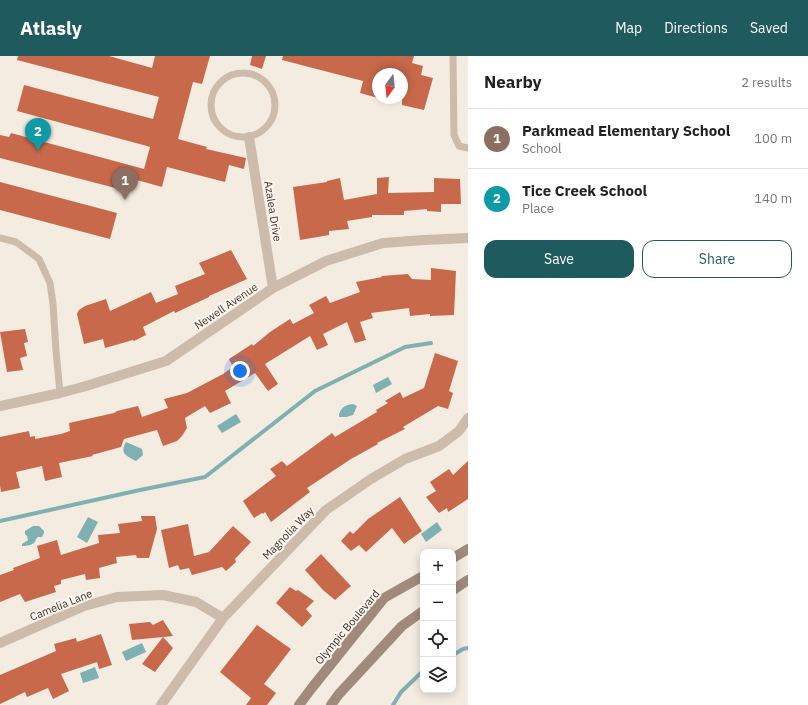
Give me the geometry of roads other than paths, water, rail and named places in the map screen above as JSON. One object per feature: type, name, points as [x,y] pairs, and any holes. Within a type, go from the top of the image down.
[{"type":"main road","points":[[456,556],[468,549]]},
{"type":"main road","name":"Olympic Boulevard","points":[[300,705],[311,688],[384,598],[420,578]]},
{"type":"main road","points":[[456,588],[468,580]]},
{"type":"main road","points":[[330,705],[402,626],[420,613]]},
{"type":"street","name":"Azalea Drive","points":[[249,137],[274,288]]},
{"type":"street","name":"Newell Avenue","points":[[0,406],[86,386],[166,361],[274,288],[326,261],[383,243],[468,238]]},
{"type":"street","name":"Magnolia Way","points":[[161,705],[223,618],[326,510],[371,479],[405,459],[438,446],[459,430],[468,418]]},
{"type":"street","name":"Camelia Lane","points":[[0,643],[84,606],[117,597],[163,595],[196,602],[223,618]]},
{"type":"lane","points":[[453,56],[454,135],[459,146],[468,148]]},
{"type":"lane","points":[[240,73],[251,74],[268,84],[273,93],[275,103],[274,113],[270,123],[263,130],[249,137],[239,137],[223,131],[216,123],[211,112],[210,101],[214,90],[220,82],[229,75],[240,73]]},
{"type":"lane","points":[[0,238],[16,242],[39,259],[50,282],[60,393]]},
{"type":"water","points":[[388,377],[392,384],[376,393],[373,385]]},
{"type":"water","points":[[353,404],[357,406],[353,415],[339,417],[339,414],[343,408]]},
{"type":"water","points":[[236,414],[241,422],[222,433],[217,426]]},
{"type":"water","points":[[126,442],[142,449],[143,455],[136,461],[125,454],[123,449]]},
{"type":"water","points":[[88,517],[98,522],[87,543],[77,537]]},
{"type":"water","points":[[437,522],[442,530],[426,542],[421,534]]},
{"type":"water","points":[[33,526],[39,526],[44,531],[42,537],[38,537],[31,545],[22,546],[22,544],[28,540],[25,531]]},
{"type":"water","points":[[142,643],[146,652],[126,661],[122,652]]},
{"type":"water","points":[[95,667],[99,678],[83,683],[80,673]]},
{"type":"waterway","points":[[0,521],[205,477],[315,391],[405,347],[431,343]]},
{"type":"waterway","points":[[456,653],[468,648]]},
{"type":"waterway","points":[[393,705],[401,692],[420,674]]},
{"type":"place","name":"Tice Creek School","points":[[38,151]]},
{"type":"place","name":"Parkmead Elementary School","points":[[125,200]]}]
